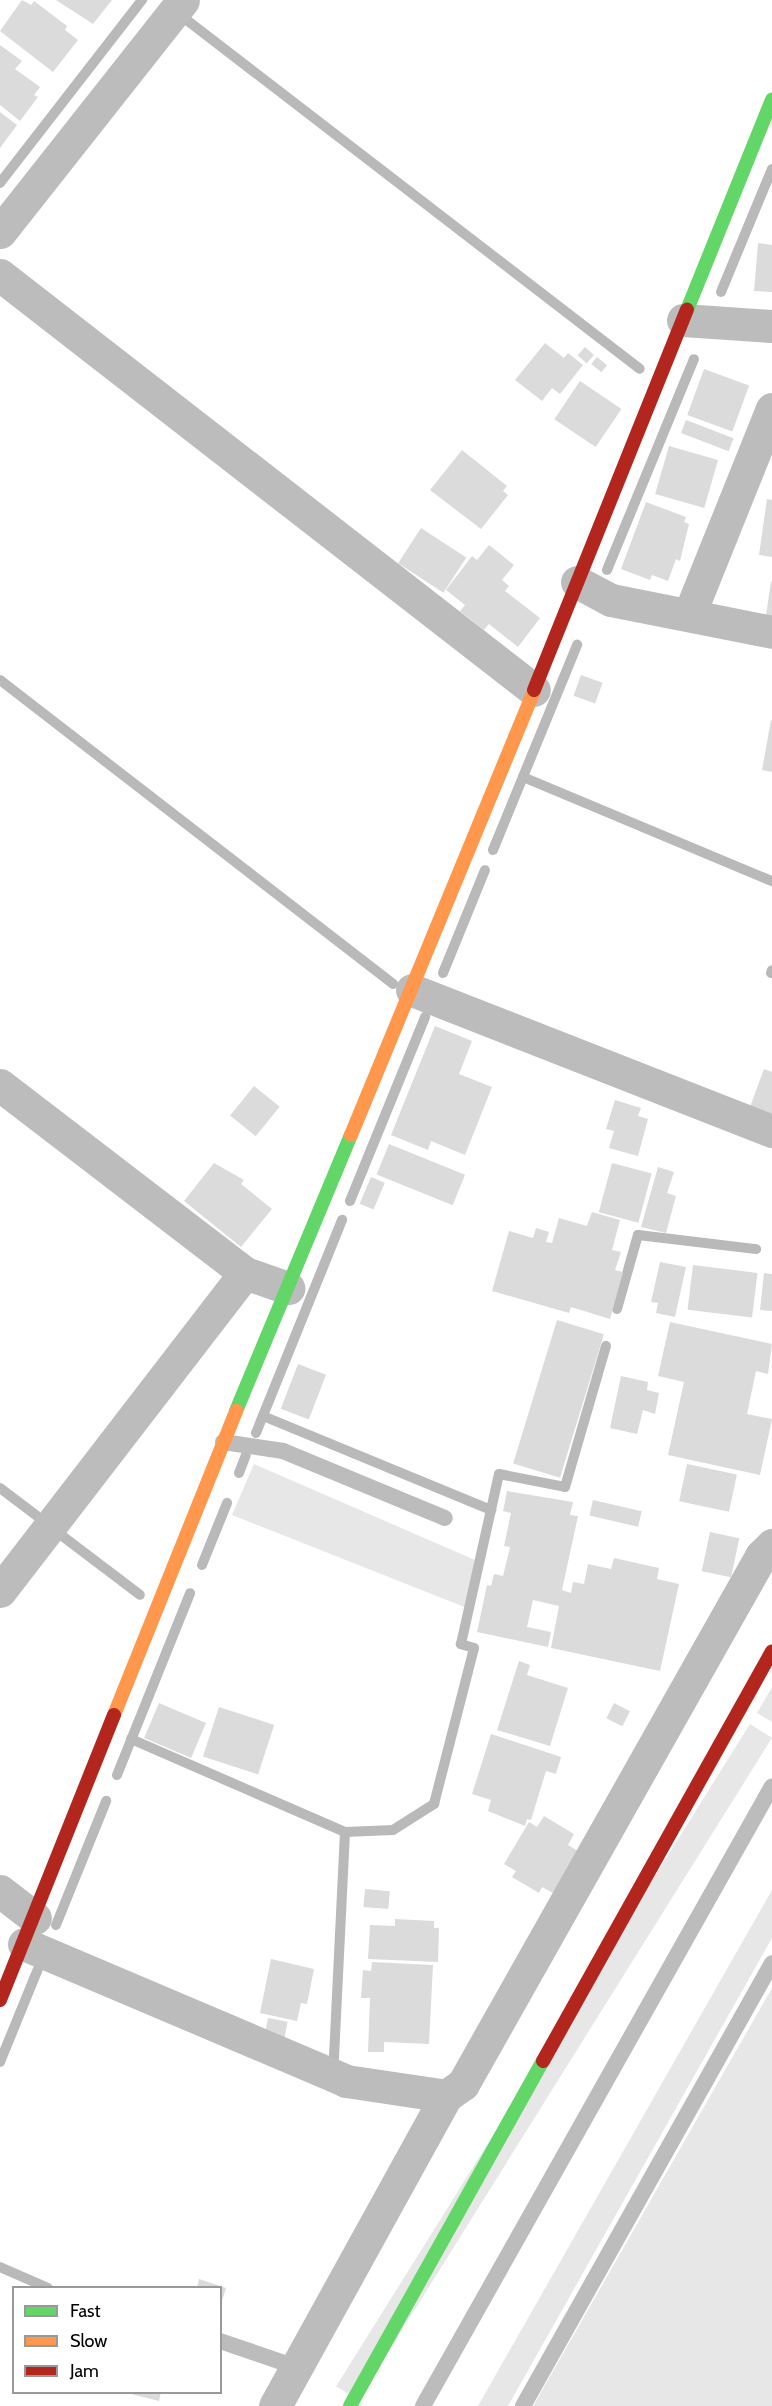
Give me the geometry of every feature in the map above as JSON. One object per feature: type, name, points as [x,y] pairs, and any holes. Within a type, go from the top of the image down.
[{"type":"street","points":[[0,232],[183,0]]},
{"type":"street","points":[[0,2000],[223,1442],[412,990],[772,100]]},
{"type":"street","points":[[0,274],[534,690]]},
{"type":"street","points":[[683,320],[772,326]]},
{"type":"street","points":[[689,615],[772,409]]},
{"type":"street","points":[[577,582],[611,600],[772,632]]},
{"type":"street","points":[[412,990],[772,1131]]},
{"type":"street","points":[[0,1084],[245,1273],[288,1288]]},
{"type":"street","points":[[0,1591],[245,1273]]},
{"type":"street","points":[[275,2406],[446,2096],[463,2084],[761,1556],[772,1545]]},
{"type":"street","points":[[350,2406],[772,1652]]},
{"type":"street","points":[[0,1891],[29,1931],[346,2081],[446,2096]]},
{"type":"lane","points":[[223,1442],[283,1450],[445,1518]]},
{"type":"lane","points":[[423,2406],[772,1786]]},
{"type":"lane","points":[[523,2406],[772,1963]]},
{"type":"lane","points":[[222,2343],[296,2367]]},
{"type":"shaded area","points":[[254,1464],[475,1560],[467,1608],[232,1515]]},
{"type":"shaded area","points":[[772,1687],[772,1722],[757,1713]]},
{"type":"shaded area","points":[[750,1724],[772,1738],[358,2400],[336,2386]]},
{"type":"shaded area","points":[[772,1890],[772,1938],[508,2406],[478,2406]]},
{"type":"shaded area","points":[[772,1988],[772,2406],[533,2406]]},
{"type":"building","points":[[22,0],[31,5],[34,1],[67,26],[65,30],[78,40],[53,72],[0,31]]},
{"type":"building","points":[[56,0],[112,0],[93,24]]},
{"type":"building","points":[[0,45],[22,61],[15,69],[40,87],[34,95],[38,97],[20,121],[0,105]]},
{"type":"building","points":[[0,112],[17,125],[0,148]]},
{"type":"building","points":[[758,243],[772,245],[772,292],[754,291]]},
{"type":"building","points":[[545,343],[564,358],[568,353],[583,365],[560,394],[552,388],[542,401],[515,380]]},
{"type":"building","points":[[585,347],[594,355],[587,363],[578,355]]},
{"type":"building","points":[[597,357],[607,365],[601,372],[591,364]]},
{"type":"building","points":[[704,369],[749,385],[732,431],[687,415]]},
{"type":"building","points":[[580,381],[621,409],[596,447],[554,419]]},
{"type":"building","points":[[686,420],[734,438],[729,451],[681,433]]},
{"type":"building","points":[[669,446],[718,460],[704,508],[655,494]]},
{"type":"building","points":[[462,450],[507,486],[503,491],[508,495],[481,529],[430,490]]},
{"type":"building","points":[[767,499],[772,500],[772,557],[759,555]]},
{"type":"building","points":[[646,502],[686,517],[684,522],[689,524],[680,561],[676,559],[668,581],[652,575],[650,580],[621,569]]},
{"type":"building","points":[[421,528],[466,557],[443,593],[398,563]]},
{"type":"building","points":[[489,545],[514,565],[502,580],[509,586],[505,591],[540,618],[518,647],[489,624],[484,630],[460,611],[465,605],[446,590],[472,556],[477,560]]},
{"type":"building","points":[[772,582],[772,617],[766,616]]},
{"type":"building","points":[[581,675],[603,683],[595,704],[573,696]]},
{"type":"building","points":[[772,721],[772,772],[762,770]]},
{"type":"building","points":[[435,1026],[472,1041],[459,1074],[492,1087],[465,1155],[431,1141],[428,1150],[391,1135]]},
{"type":"building","points":[[764,1069],[772,1072],[772,1115],[750,1107]]},
{"type":"building","points":[[254,1086],[280,1107],[256,1136],[230,1116]]},
{"type":"building","points":[[615,1100],[641,1108],[638,1116],[648,1119],[638,1156],[609,1148],[614,1131],[606,1129]]},
{"type":"building","points":[[389,1144],[465,1175],[453,1205],[377,1175]]},
{"type":"building","points":[[214,1163],[244,1180],[241,1184],[272,1209],[241,1247],[184,1201]]},
{"type":"building","points":[[612,1163],[652,1174],[638,1223],[599,1212]]},
{"type":"building","points":[[658,1167],[674,1172],[667,1193],[676,1196],[666,1233],[641,1227]]},
{"type":"building","points":[[371,1177],[385,1183],[373,1210],[360,1204]]},
{"type":"building","points":[[592,1212],[620,1220],[612,1250],[621,1252],[615,1270],[623,1272],[610,1319],[571,1307],[569,1313],[492,1291],[509,1231],[533,1238],[536,1228],[549,1232],[546,1242],[552,1243],[559,1218],[587,1226]]},
{"type":"building","points":[[660,1262],[686,1267],[675,1317],[656,1313],[658,1303],[651,1302]]},
{"type":"building","points":[[693,1265],[758,1273],[752,1318],[688,1310]]},
{"type":"building","points":[[764,1273],[772,1274],[772,1311],[760,1310]]},
{"type":"building","points":[[557,1320],[604,1334],[560,1478],[513,1463]]},
{"type":"building","points":[[670,1322],[772,1344],[768,1374],[756,1371],[747,1414],[772,1419],[760,1475],[668,1455],[684,1382],[658,1376]]},
{"type":"building","points":[[298,1364],[326,1375],[309,1420],[281,1409]]},
{"type":"building","points":[[621,1376],[648,1382],[647,1390],[659,1393],[655,1414],[643,1410],[637,1434],[610,1428]]},
{"type":"building","points":[[687,1464],[737,1475],[729,1512],[679,1501]]},
{"type":"building","points":[[507,1491],[573,1502],[570,1515],[578,1516],[562,1590],[571,1593],[573,1582],[584,1584],[588,1564],[611,1569],[614,1558],[659,1568],[657,1579],[679,1584],[660,1671],[551,1648],[559,1606],[533,1600],[527,1627],[551,1632],[548,1647],[477,1632],[487,1585],[491,1586],[494,1574],[503,1576],[510,1547],[504,1546],[511,1513],[503,1511]]},
{"type":"building","points":[[593,1500],[642,1511],[638,1527],[589,1516]]},
{"type":"building","points":[[710,1532],[739,1538],[731,1577],[702,1571]]},
{"type":"building","points":[[519,1661],[530,1665],[527,1675],[568,1688],[550,1746],[497,1730]]},
{"type":"building","points":[[159,1703],[206,1723],[191,1758],[144,1738]]},
{"type":"building","points":[[614,1703],[630,1711],[622,1726],[606,1718]]},
{"type":"building","points":[[219,1707],[274,1725],[258,1774],[203,1756]]},
{"type":"building","points":[[491,1734],[561,1757],[556,1774],[546,1771],[531,1820],[527,1819],[525,1826],[488,1811],[491,1800],[472,1794]]},
{"type":"building","points":[[544,1816],[574,1834],[568,1845],[578,1851],[553,1893],[542,1887],[539,1893],[512,1877],[516,1871],[504,1864],[529,1822],[537,1827]]},
{"type":"building","points":[[365,1889],[390,1891],[388,1909],[363,1907]]},
{"type":"building","points":[[395,1919],[434,1921],[434,1928],[439,1928],[438,1962],[368,1959],[370,1925],[395,1926]]},
{"type":"building","points":[[271,1959],[314,1969],[307,2004],[301,2003],[297,2021],[260,2013]]},
{"type":"building","points":[[372,1962],[433,1965],[429,2044],[384,2042],[384,2052],[368,2052],[370,1998],[361,1998],[363,1970],[371,1971]]},
{"type":"building","points":[[268,2018],[288,2022],[284,2039],[265,2036]]},
{"type":"building","points":[[199,2279],[220,2286],[197,2286]]},
{"type":"building","points":[[222,2287],[226,2288],[222,2301]]},
{"type":"building","points":[[131,2394],[161,2394],[159,2401]]},
{"type":"waterway","points":[[0,183],[142,0]]},
{"type":"waterway","points":[[188,21],[640,369]]},
{"type":"waterway","points":[[721,292],[772,169]]},
{"type":"waterway","points":[[607,570],[694,359]]},
{"type":"waterway","points":[[493,850],[577,645]]},
{"type":"waterway","points":[[0,680],[393,984]]},
{"type":"waterway","points":[[523,777],[772,881]]},
{"type":"waterway","points":[[443,973],[485,870]]},
{"type":"waterway","points":[[350,1201],[425,1017]]},
{"type":"waterway","points":[[256,1433],[342,1220]]},
{"type":"waterway","points":[[617,1309],[638,1235],[756,1249]]},
{"type":"waterway","points":[[345,1832],[393,1830],[434,1804],[474,1648],[461,1644],[499,1474],[565,1487],[606,1346]]},
{"type":"waterway","points":[[263,1416],[491,1510]]},
{"type":"waterway","points":[[239,1473],[246,1455]]},
{"type":"waterway","points":[[0,1488],[37,1516]]},
{"type":"waterway","points":[[202,1565],[227,1503]]},
{"type":"waterway","points":[[61,1535],[140,1595]]},
{"type":"waterway","points":[[117,1775],[190,1593]]},
{"type":"waterway","points":[[131,1739],[345,1832],[334,2059]]},
{"type":"waterway","points":[[56,1925],[106,1801]]},
{"type":"waterway","points":[[0,2062],[38,1969]]},
{"type":"waterway","points":[[0,2267],[43,2286]]},
{"type":"traffic: fast","points":[[687,310],[772,100]]},
{"type":"traffic: fast","points":[[236,1411],[351,1135]]},
{"type":"traffic: fast","points":[[350,2406],[543,2061]]},
{"type":"traffic: slow","points":[[351,1135],[534,690]]},
{"type":"traffic: slow","points":[[114,1715],[236,1411]]},
{"type":"traffic: jam","points":[[534,690],[687,310]]},
{"type":"traffic: jam","points":[[543,2061],[772,1652]]},
{"type":"traffic: jam","points":[[0,2000],[114,1715]]}]
